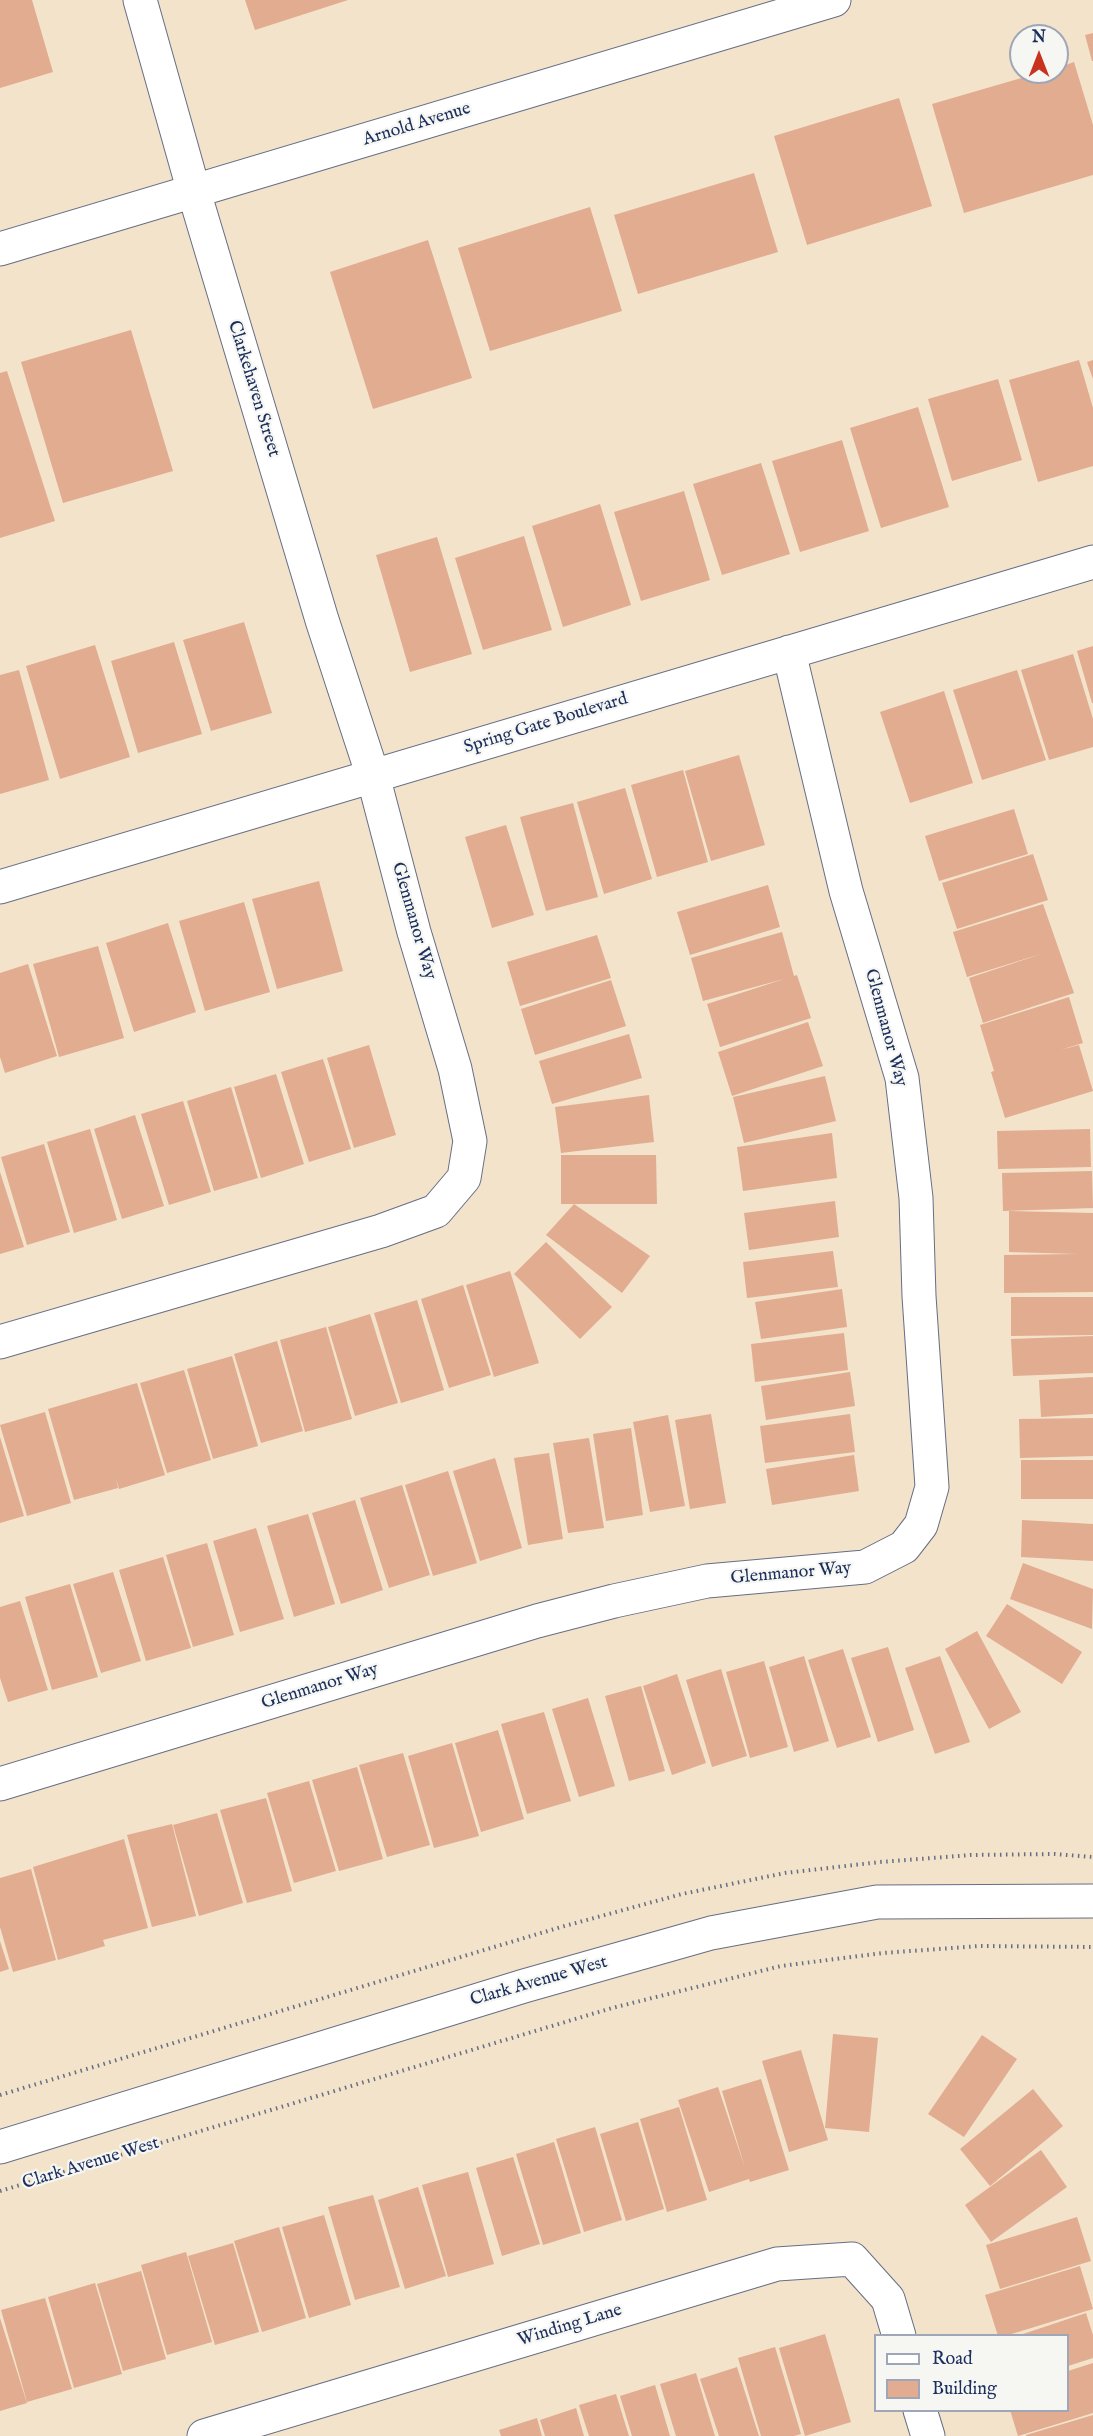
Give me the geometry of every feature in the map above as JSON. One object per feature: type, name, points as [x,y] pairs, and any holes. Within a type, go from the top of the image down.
[{"type":"street","name":"Clarkehaven Street","points":[[140,0],[194,192],[322,620],[373,776]]},
{"type":"street","name":"Arnold Avenue","points":[[0,249],[834,0]]},
{"type":"street","name":"Spring Gate Boulevard","points":[[0,887],[1093,561]]},
{"type":"street","name":"Glenmanor Way","points":[[0,1784],[537,1621],[614,1601],[707,1581],[865,1568],[904,1547],[921,1525],[932,1487],[920,1308],[916,1198],[902,1078],[846,891],[789,652]]},
{"type":"street","name":"Glenmanor Way","points":[[0,1342],[381,1232],[436,1211],[464,1178],[470,1141],[455,1069],[414,932],[373,776]]},
{"type":"street","name":"Clark Avenue West","points":[[0,2147],[524,1986],[711,1933],[877,1902],[1093,1902]]},
{"type":"street","name":"Winding Lane","points":[[204,2436],[777,2264],[852,2259],[888,2299],[897,2334]]},
{"type":"street","points":[[921,2412],[928,2436]]},
{"type":"path","name":"Clark Avenue West","points":[[0,2191],[612,2008],[781,1966],[883,1953],[980,1946],[1093,1947]]},
{"type":"building","points":[[0,0],[32,0],[53,72],[0,88]]},
{"type":"building","points":[[245,0],[348,0],[255,30]]},
{"type":"building","points":[[1093,33],[1093,61],[1092,61],[1085,35]]},
{"type":"building","points":[[1074,62],[1093,125],[1093,175],[964,213],[932,104],[1009,82],[1009,84],[1069,84],[1069,64]]},
{"type":"building","points":[[899,98],[932,206],[807,245],[774,136]]},
{"type":"building","points":[[754,173],[778,252],[638,294],[614,215]]},
{"type":"building","points":[[590,207],[622,311],[490,351],[458,248]]},
{"type":"building","points":[[428,240],[472,378],[373,409],[330,272]]},
{"type":"building","points":[[131,330],[173,471],[63,503],[21,362]]},
{"type":"building","points":[[1079,360],[1093,408],[1093,466],[1038,482],[1009,380]]},
{"type":"building","points":[[1093,360],[1093,379],[1087,362]]},
{"type":"building","points":[[7,371],[55,521],[0,538],[0,373]]},
{"type":"building","points":[[998,379],[1022,460],[952,481],[928,399]]},
{"type":"building","points":[[918,407],[949,507],[881,528],[850,428]]},
{"type":"building","points":[[842,440],[869,531],[800,552],[772,461]]},
{"type":"building","points":[[761,463],[790,554],[722,575],[693,484]]},
{"type":"building","points":[[684,491],[710,580],[641,601],[614,512]]},
{"type":"building","points":[[600,504],[631,605],[563,627],[532,526]]},
{"type":"building","points":[[524,536],[552,630],[483,650],[455,558]]},
{"type":"building","points":[[437,537],[472,654],[410,672],[376,555]]},
{"type":"building","points":[[244,622],[272,713],[211,731],[183,640]]},
{"type":"building","points":[[174,642],[202,734],[138,753],[111,661]]},
{"type":"building","points":[[95,645],[130,757],[60,779],[26,666]]},
{"type":"building","points":[[1093,646],[1093,703],[1092,703],[1077,651]]},
{"type":"building","points":[[1073,654],[1093,719],[1093,747],[1049,760],[1021,670]]},
{"type":"building","points":[[19,670],[49,780],[0,794],[0,675]]},
{"type":"building","points":[[1017,670],[1046,760],[982,780],[953,690]]},
{"type":"building","points":[[944,691],[973,783],[910,803],[880,712]]},
{"type":"building","points":[[739,755],[765,845],[711,861],[685,771]]},
{"type":"building","points":[[683,770],[708,862],[657,877],[631,785]]},
{"type":"building","points":[[625,788],[652,879],[604,894],[577,802]]},
{"type":"building","points":[[573,803],[598,897],[546,911],[520,817]]},
{"type":"building","points":[[1014,809],[1028,854],[939,881],[925,836]]},
{"type":"building","points":[[506,825],[534,915],[492,928],[465,837]]},
{"type":"building","points":[[1033,854],[1048,900],[957,929],[942,883]]},
{"type":"building","points":[[319,881],[343,971],[277,989],[252,899]]},
{"type":"building","points":[[768,885],[780,927],[690,955],[677,912]]},
{"type":"building","points":[[244,902],[270,992],[205,1011],[179,921]]},
{"type":"building","points":[[1043,904],[1074,993],[983,1023],[969,978],[1044,953],[967,977],[953,932]]},
{"type":"building","points":[[168,923],[196,1012],[134,1032],[106,943]]},
{"type":"building","points":[[782,932],[794,976],[797,975],[811,1018],[720,1047],[707,1004],[784,979],[703,1001],[691,958]]},
{"type":"building","points":[[597,935],[611,978],[520,1006],[507,962]]},
{"type":"building","points":[[98,946],[124,1038],[59,1057],[33,964]]},
{"type":"building","points":[[28,964],[57,1056],[5,1073],[0,1057],[0,973]]},
{"type":"building","points":[[611,980],[626,1026],[535,1055],[521,1009]]},
{"type":"building","points":[[1069,997],[1083,1043],[1060,1050],[1079,1045],[1093,1091],[1005,1118],[980,1025]]},
{"type":"building","points":[[808,1022],[823,1066],[732,1096],[718,1052]]},
{"type":"building","points":[[629,1034],[642,1078],[552,1104],[539,1061]]},
{"type":"building","points":[[369,1045],[396,1135],[354,1148],[327,1058]]},
{"type":"building","points":[[323,1059],[351,1149],[309,1162],[281,1072]]},
{"type":"building","points":[[276,1074],[304,1164],[261,1178],[234,1087]]},
{"type":"building","points":[[825,1076],[836,1121],[744,1143],[733,1097]]},
{"type":"building","points":[[231,1087],[258,1178],[214,1191],[187,1101]]},
{"type":"building","points":[[649,1095],[654,1142],[561,1153],[555,1107]]},
{"type":"building","points":[[183,1101],[211,1192],[169,1205],[141,1114]]},
{"type":"building","points":[[135,1115],[164,1206],[122,1219],[94,1129]]},
{"type":"building","points":[[90,1129],[117,1220],[74,1233],[47,1142]]},
{"type":"building","points":[[1090,1129],[1091,1167],[998,1169],[997,1131]]},
{"type":"building","points":[[832,1133],[837,1178],[743,1191],[737,1147]]},
{"type":"building","points":[[44,1144],[70,1232],[27,1245],[1,1157]]},
{"type":"building","points":[[561,1155],[656,1155],[657,1204],[561,1204]]},
{"type":"building","points":[[1092,1171],[1093,1208],[1003,1211],[1002,1173]]},
{"type":"building","points":[[0,1172],[24,1247],[0,1254]]},
{"type":"building","points":[[835,1201],[839,1237],[749,1250],[744,1213]]},
{"type":"building","points":[[574,1204],[650,1256],[622,1293],[546,1235]]},
{"type":"building","points":[[1009,1211],[1093,1213],[1093,1292],[1004,1293],[1004,1255],[1077,1254],[1009,1252]]},
{"type":"building","points":[[546,1242],[612,1307],[580,1339],[514,1274]]},
{"type":"building","points":[[833,1251],[838,1287],[747,1298],[743,1262]]},
{"type":"building","points":[[510,1271],[539,1363],[494,1377],[466,1285]]},
{"type":"building","points":[[463,1285],[491,1375],[449,1388],[421,1299]]},
{"type":"building","points":[[842,1289],[847,1327],[761,1339],[755,1302]]},
{"type":"building","points":[[1011,1297],[1093,1297],[1093,1335],[1011,1336]]},
{"type":"building","points":[[417,1300],[444,1390],[401,1403],[374,1313]]},
{"type":"building","points":[[370,1314],[398,1403],[355,1416],[328,1327]]},
{"type":"building","points":[[326,1327],[352,1419],[305,1432],[280,1340]]},
{"type":"building","points":[[844,1333],[848,1370],[755,1382],[751,1344]]},
{"type":"building","points":[[1093,1336],[1093,1373],[1013,1376],[1011,1339]]},
{"type":"building","points":[[277,1341],[303,1431],[261,1443],[234,1354]]},
{"type":"building","points":[[232,1356],[258,1446],[213,1459],[187,1369]]},
{"type":"building","points":[[184,1370],[211,1460],[167,1473],[140,1383]]},
{"type":"building","points":[[850,1372],[855,1406],[766,1420],[761,1386]]},
{"type":"building","points":[[1093,1377],[1093,1414],[1041,1417],[1039,1380]]},
{"type":"building","points":[[137,1383],[165,1475],[119,1489],[116,1479],[118,1488],[74,1500],[48,1409]]},
{"type":"building","points":[[45,1412],[71,1503],[27,1516],[0,1425]]},
{"type":"building","points":[[711,1414],[726,1503],[690,1509],[675,1420]]},
{"type":"building","points":[[850,1414],[855,1452],[765,1463],[760,1426]]},
{"type":"building","points":[[668,1415],[685,1506],[650,1512],[633,1422]]},
{"type":"building","points":[[1093,1418],[1093,1456],[1020,1458],[1019,1419]]},
{"type":"building","points":[[631,1428],[643,1515],[606,1521],[593,1434]]},
{"type":"building","points":[[0,1437],[24,1516],[0,1523]]},
{"type":"building","points":[[589,1438],[604,1528],[568,1533],[553,1443]]},
{"type":"building","points":[[549,1453],[563,1539],[528,1545],[514,1458]]},
{"type":"building","points":[[854,1455],[859,1491],[772,1505],[766,1469]]},
{"type":"building","points":[[495,1458],[522,1548],[480,1561],[453,1471]]},
{"type":"building","points":[[1021,1460],[1093,1460],[1093,1499],[1021,1499]]},
{"type":"building","points":[[448,1471],[477,1563],[433,1576],[405,1485]]},
{"type":"building","points":[[402,1485],[430,1575],[389,1588],[360,1498]]},
{"type":"building","points":[[355,1500],[383,1590],[341,1604],[312,1513]]},
{"type":"building","points":[[308,1514],[335,1604],[294,1617],[267,1526]]},
{"type":"building","points":[[1022,1520],[1093,1524],[1093,1561],[1021,1557]]},
{"type":"building","points":[[256,1528],[284,1619],[240,1632],[213,1541]]},
{"type":"building","points":[[207,1543],[234,1635],[193,1647],[166,1555]]},
{"type":"building","points":[[163,1557],[191,1648],[146,1661],[119,1570]]},
{"type":"building","points":[[1023,1563],[1093,1589],[1092,1629],[1010,1599]]},
{"type":"building","points":[[113,1572],[141,1661],[101,1673],[73,1584]]},
{"type":"building","points":[[70,1584],[98,1677],[52,1690],[25,1597]]},
{"type":"building","points":[[20,1601],[48,1690],[8,1702],[0,1678],[0,1607]]},
{"type":"building","points":[[1007,1604],[1082,1652],[1062,1684],[986,1636]]},
{"type":"building","points":[[977,1631],[1021,1712],[989,1729],[945,1649]]},
{"type":"building","points":[[888,1647],[914,1730],[878,1742],[851,1658]]},
{"type":"building","points":[[843,1649],[871,1737],[837,1748],[808,1660]]},
{"type":"building","points":[[804,1656],[829,1741],[794,1752],[769,1667]]},
{"type":"building","points":[[940,1656],[970,1742],[935,1754],[905,1668]]},
{"type":"building","points":[[764,1661],[788,1747],[750,1758],[726,1672]]},
{"type":"building","points":[[721,1669],[747,1756],[712,1767],[686,1680]]},
{"type":"building","points":[[677,1674],[706,1763],[672,1775],[643,1686]]},
{"type":"building","points":[[641,1686],[665,1771],[629,1781],[605,1696]]},
{"type":"building","points":[[588,1698],[615,1786],[579,1797],[552,1709]]},
{"type":"building","points":[[544,1712],[571,1801],[527,1814],[501,1724]]},
{"type":"building","points":[[498,1730],[524,1819],[481,1832],[455,1743]]},
{"type":"building","points":[[452,1743],[479,1836],[434,1848],[408,1756]]},
{"type":"building","points":[[403,1753],[430,1845],[387,1857],[359,1765]]},
{"type":"building","points":[[357,1767],[383,1859],[339,1871],[312,1780]]},
{"type":"building","points":[[309,1781],[336,1871],[294,1883],[267,1793]]},
{"type":"building","points":[[266,1798],[292,1891],[247,1903],[220,1810]]},
{"type":"building","points":[[217,1813],[243,1903],[199,1916],[173,1825]]},
{"type":"building","points":[[172,1824],[196,1916],[152,1927],[127,1835]]},
{"type":"building","points":[[124,1839],[148,1928],[103,1940],[105,1946],[58,1960],[33,1867]]},
{"type":"building","points":[[31,1869],[56,1960],[13,1972],[0,1927],[0,1878]]},
{"type":"building","points":[[0,1941],[9,1969],[0,1972]]},
{"type":"building","points":[[833,2034],[878,2038],[869,2132],[825,2128]]},
{"type":"building","points":[[982,2035],[1017,2059],[964,2137],[928,2114]]},
{"type":"building","points":[[801,2050],[828,2140],[789,2152],[762,2061]]},
{"type":"building","points":[[761,2079],[789,2170],[750,2182],[749,2179],[709,2192],[678,2100],[718,2087],[745,2168],[722,2091]]},
{"type":"building","points":[[1033,2089],[1063,2126],[990,2186],[960,2149]]},
{"type":"building","points":[[679,2107],[707,2200],[667,2212],[640,2119]]},
{"type":"building","points":[[638,2122],[664,2209],[626,2221],[600,2134]]},
{"type":"building","points":[[595,2127],[622,2220],[584,2232],[556,2139]]},
{"type":"building","points":[[554,2142],[581,2233],[543,2245],[516,2154]]},
{"type":"building","points":[[1041,2150],[1067,2187],[991,2242],[965,2205]]},
{"type":"building","points":[[513,2157],[540,2244],[502,2256],[476,2168]]},
{"type":"building","points":[[468,2172],[494,2264],[448,2277],[422,2185]]},
{"type":"building","points":[[418,2187],[446,2276],[405,2289],[378,2200]]},
{"type":"building","points":[[373,2195],[400,2287],[355,2300],[328,2207]]},
{"type":"building","points":[[324,2215],[351,2305],[309,2318],[282,2227]]},
{"type":"building","points":[[1077,2217],[1091,2261],[1000,2289],[986,2245]]},
{"type":"building","points":[[279,2227],[306,2318],[262,2332],[234,2241]]},
{"type":"building","points":[[233,2243],[259,2332],[215,2345],[188,2256]]},
{"type":"building","points":[[186,2252],[212,2342],[167,2355],[141,2265]]},
{"type":"building","points":[[1080,2266],[1093,2309],[1012,2334],[997,2334],[985,2295]]},
{"type":"building","points":[[141,2271],[166,2359],[123,2371],[97,2284]]},
{"type":"building","points":[[95,2283],[122,2374],[74,2388],[48,2297]]},
{"type":"building","points":[[45,2298],[72,2389],[27,2402],[1,2310]]},
{"type":"building","points":[[1086,2313],[1093,2335],[1093,2358],[1069,2366],[1069,2334],[1023,2334]]},
{"type":"building","points":[[0,2318],[27,2403],[0,2411]]},
{"type":"building","points":[[825,2334],[851,2422],[805,2436],[779,2348]]},
{"type":"building","points":[[775,2347],[801,2434],[794,2436],[761,2436],[738,2358]]},
{"type":"building","points":[[1093,2363],[1093,2413],[1018,2436],[1011,2412],[1069,2412],[1069,2371]]},
{"type":"building","points":[[737,2367],[759,2436],[719,2436],[700,2379]]},
{"type":"building","points":[[696,2373],[715,2436],[676,2436],[660,2384]]},
{"type":"building","points":[[655,2385],[670,2436],[632,2436],[620,2396]]},
{"type":"building","points":[[616,2394],[629,2436],[589,2436],[579,2405]]},
{"type":"building","points":[[576,2408],[584,2436],[545,2436],[540,2420]]},
{"type":"building","points":[[1093,2415],[1093,2436],[1026,2436],[1026,2435]]},
{"type":"building","points":[[537,2418],[542,2436],[501,2436],[499,2430]]}]
